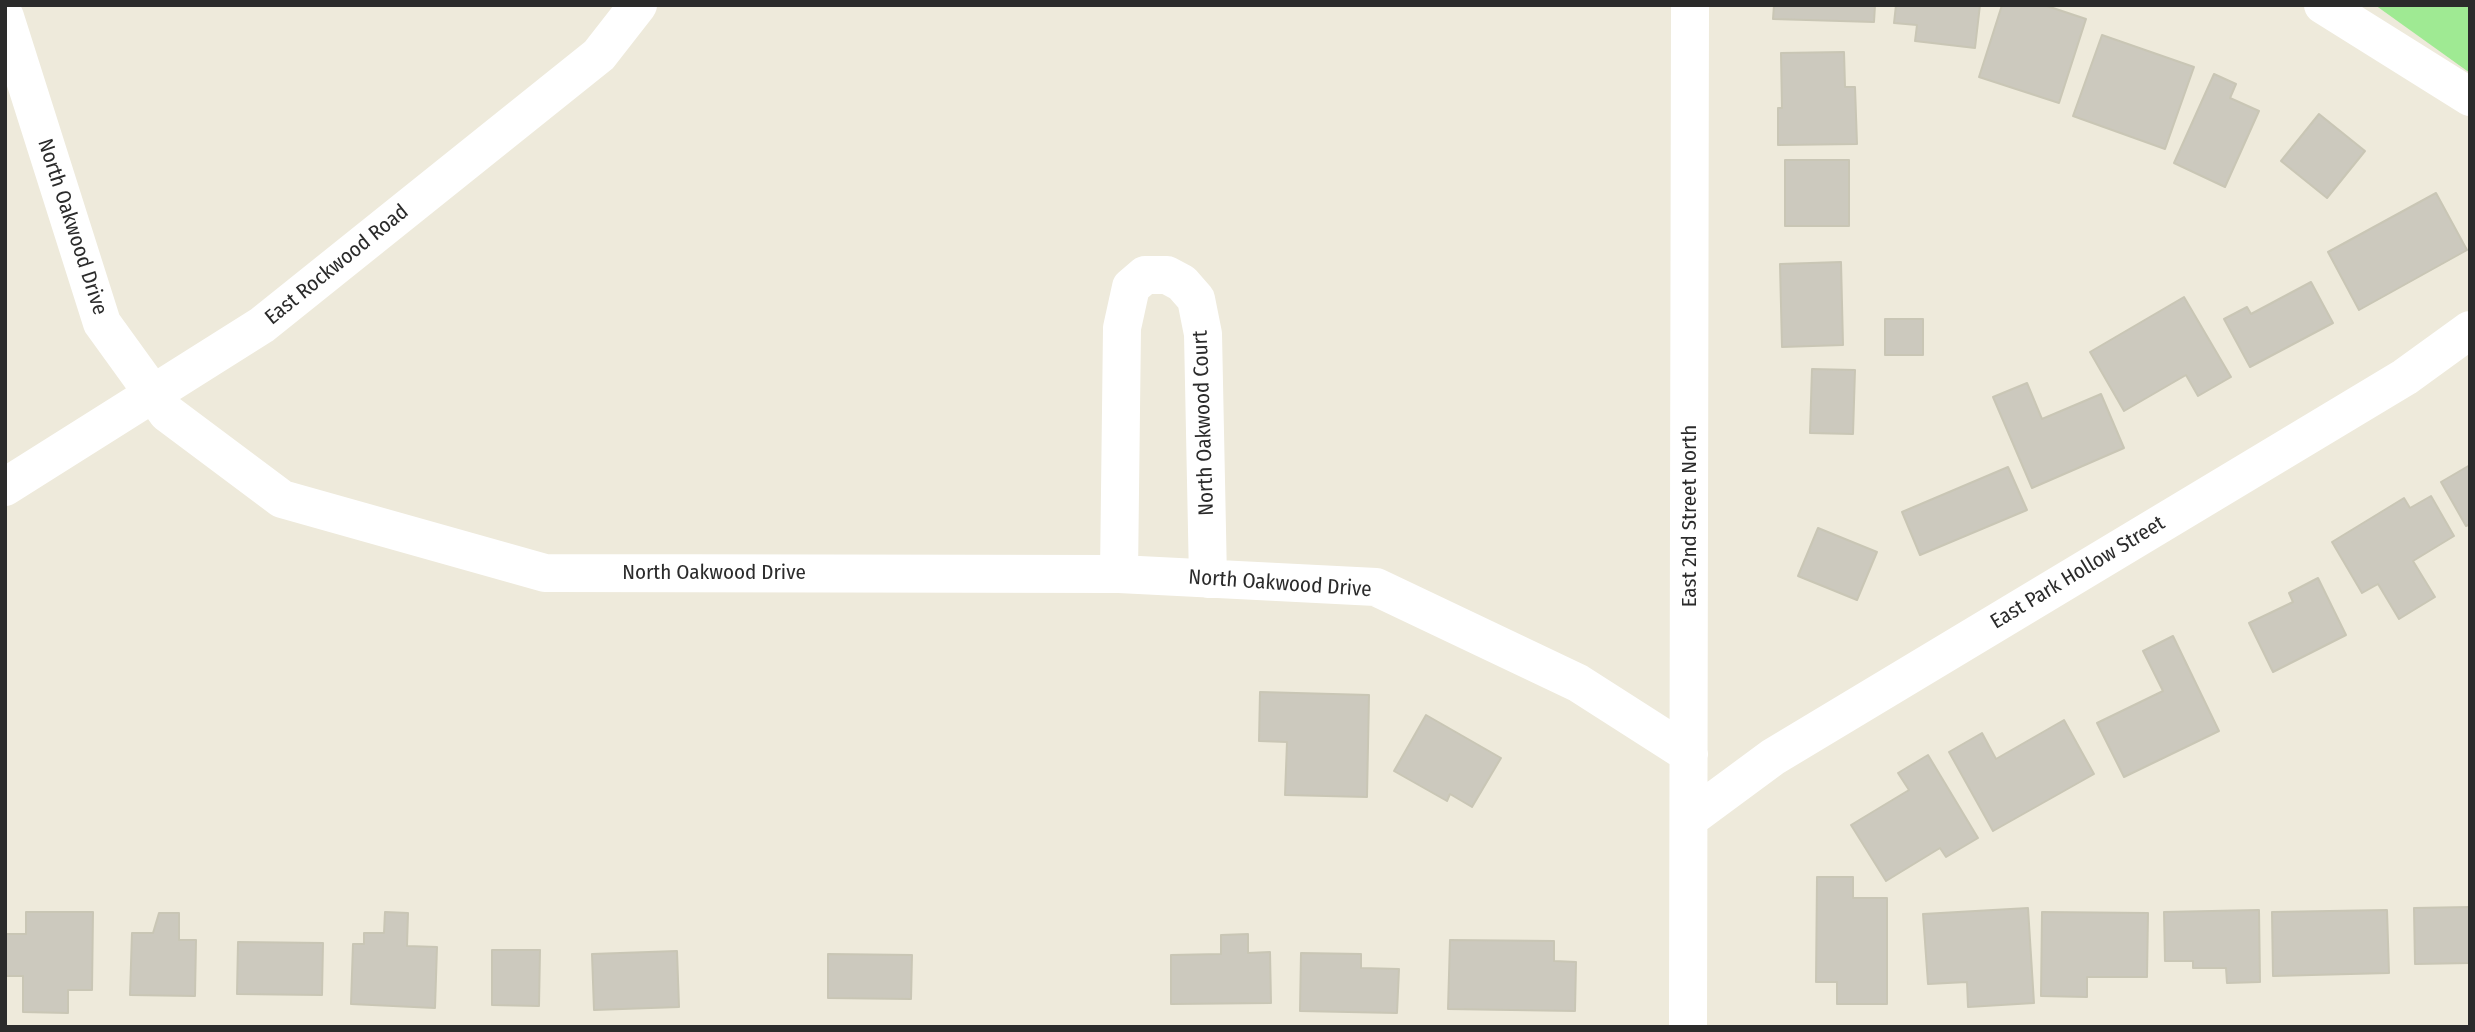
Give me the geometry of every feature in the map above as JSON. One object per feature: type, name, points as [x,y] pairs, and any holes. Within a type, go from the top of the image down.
[{"type":"street","name":"East Rockwood Road","points":[[5,487],[262,325],[599,55],[638,5]]},
{"type":"street","name":"East 2nd Street North","points":[[1688,1027],[1690,5]]},
{"type":"street","points":[[2323,5],[2470,97]]},
{"type":"street","name":"North Oakwood Drive","points":[[5,17],[102,323],[167,413],[282,499],[545,573],[1119,574],[1376,587],[1578,683],[1689,754]]},
{"type":"street","name":"North Oakwood Court","points":[[1119,574],[1122,328],[1131,287],[1145,275],[1167,275],[1182,283],[1196,299],[1203,334],[1208,579]]},
{"type":"street","name":"East Park Hollow Street","points":[[1689,819],[1773,757],[2405,377],[2470,330]]},
{"type":"green space","points":[[2375,5],[2470,5],[2470,73]]},
{"type":"building","points":[[1774,5],[1875,5],[1874,22],[1773,19]]},
{"type":"building","points":[[1896,5],[1980,5],[1975,48],[1915,41],[1917,25],[1894,23]]},
{"type":"building","points":[[2002,5],[2044,5],[2086,19],[2059,103],[1979,77]]},
{"type":"building","points":[[2102,35],[2194,67],[2165,149],[2073,116]]},
{"type":"building","points":[[1844,52],[1845,87],[1855,87],[1857,144],[1778,145],[1778,108],[1782,108],[1781,53]]},
{"type":"building","points":[[2214,74],[2236,84],[2230,98],[2259,111],[2225,187],[2174,163]]},
{"type":"building","points":[[2319,114],[2365,151],[2327,198],[2281,161]]},
{"type":"building","points":[[1785,160],[1849,160],[1849,226],[1785,226]]},
{"type":"building","points":[[2436,193],[2467,250],[2359,310],[2328,252]]},
{"type":"building","points":[[1841,262],[1843,345],[1782,347],[1780,264]]},
{"type":"building","points":[[2311,282],[2333,323],[2250,367],[2224,319],[2247,307],[2251,314]]},
{"type":"building","points":[[2184,297],[2231,377],[2198,396],[2186,375],[2124,411],[2090,352]]},
{"type":"building","points":[[1885,319],[1923,319],[1923,355],[1885,355]]},
{"type":"building","points":[[1812,369],[1855,370],[1853,434],[1810,433]]},
{"type":"building","points":[[2027,383],[2042,419],[2101,394],[2124,448],[2032,488],[1993,397]]},
{"type":"building","points":[[2470,465],[2470,524],[2466,526],[2441,482]]},
{"type":"building","points":[[2008,467],[2027,510],[1920,555],[1902,512]]},
{"type":"building","points":[[2431,496],[2454,536],[2413,561],[2435,597],[2399,619],[2378,584],[2362,593],[2332,542],[2404,498],[2410,508]]},
{"type":"building","points":[[1818,528],[1877,552],[1857,600],[1798,576]]},
{"type":"building","points":[[2318,578],[2346,635],[2273,672],[2249,623],[2293,602],[2289,593]]},
{"type":"building","points":[[2173,636],[2219,731],[2124,777],[2097,723],[2163,691],[2143,651]]},
{"type":"building","points":[[1260,692],[1369,695],[1367,797],[1285,795],[1287,742],[1259,741]]},
{"type":"building","points":[[1426,715],[1501,758],[1472,807],[1450,794],[1447,801],[1394,771]]},
{"type":"building","points":[[2064,720],[2094,774],[1993,831],[1949,752],[1982,733],[1996,759]]},
{"type":"building","points":[[1928,755],[1978,838],[1946,857],[1940,848],[1886,881],[1851,825],[1909,790],[1898,773]]},
{"type":"building","points":[[1817,877],[1853,877],[1853,898],[1887,898],[1887,1004],[1837,1004],[1837,982],[1816,982]]},
{"type":"building","points":[[2470,907],[2470,963],[2415,964],[2414,908]]},
{"type":"building","points":[[2028,908],[2034,1003],[1968,1007],[1967,982],[1928,984],[1923,914]]},
{"type":"building","points":[[2259,910],[2260,982],[2227,983],[2226,968],[2193,968],[2193,961],[2165,961],[2164,912]]},
{"type":"building","points":[[2387,910],[2389,973],[2273,976],[2272,912]]},
{"type":"building","points":[[26,912],[93,912],[92,990],[68,990],[68,1013],[23,1012],[23,976],[5,976],[5,934],[26,934]]},
{"type":"building","points":[[385,912],[408,913],[407,946],[437,947],[435,1008],[351,1004],[353,944],[364,944],[364,933],[384,933]]},
{"type":"building","points":[[2042,912],[2148,913],[2147,977],[2087,977],[2087,997],[2041,996]]},
{"type":"building","points":[[159,913],[179,913],[179,940],[196,940],[195,996],[130,995],[132,933],[153,933]]},
{"type":"building","points":[[1248,934],[1248,953],[1270,952],[1271,1003],[1171,1004],[1171,955],[1221,954],[1221,935]]},
{"type":"building","points":[[1450,940],[1554,941],[1554,961],[1576,962],[1575,1011],[1448,1009]]},
{"type":"building","points":[[238,942],[323,943],[322,995],[237,994]]},
{"type":"building","points":[[492,950],[540,950],[539,1006],[492,1005]]},
{"type":"building","points":[[677,951],[679,1007],[594,1010],[592,954]]},
{"type":"building","points":[[1301,953],[1361,954],[1361,968],[1399,969],[1397,1013],[1300,1011]]},
{"type":"building","points":[[828,954],[912,955],[911,999],[828,998]]}]
